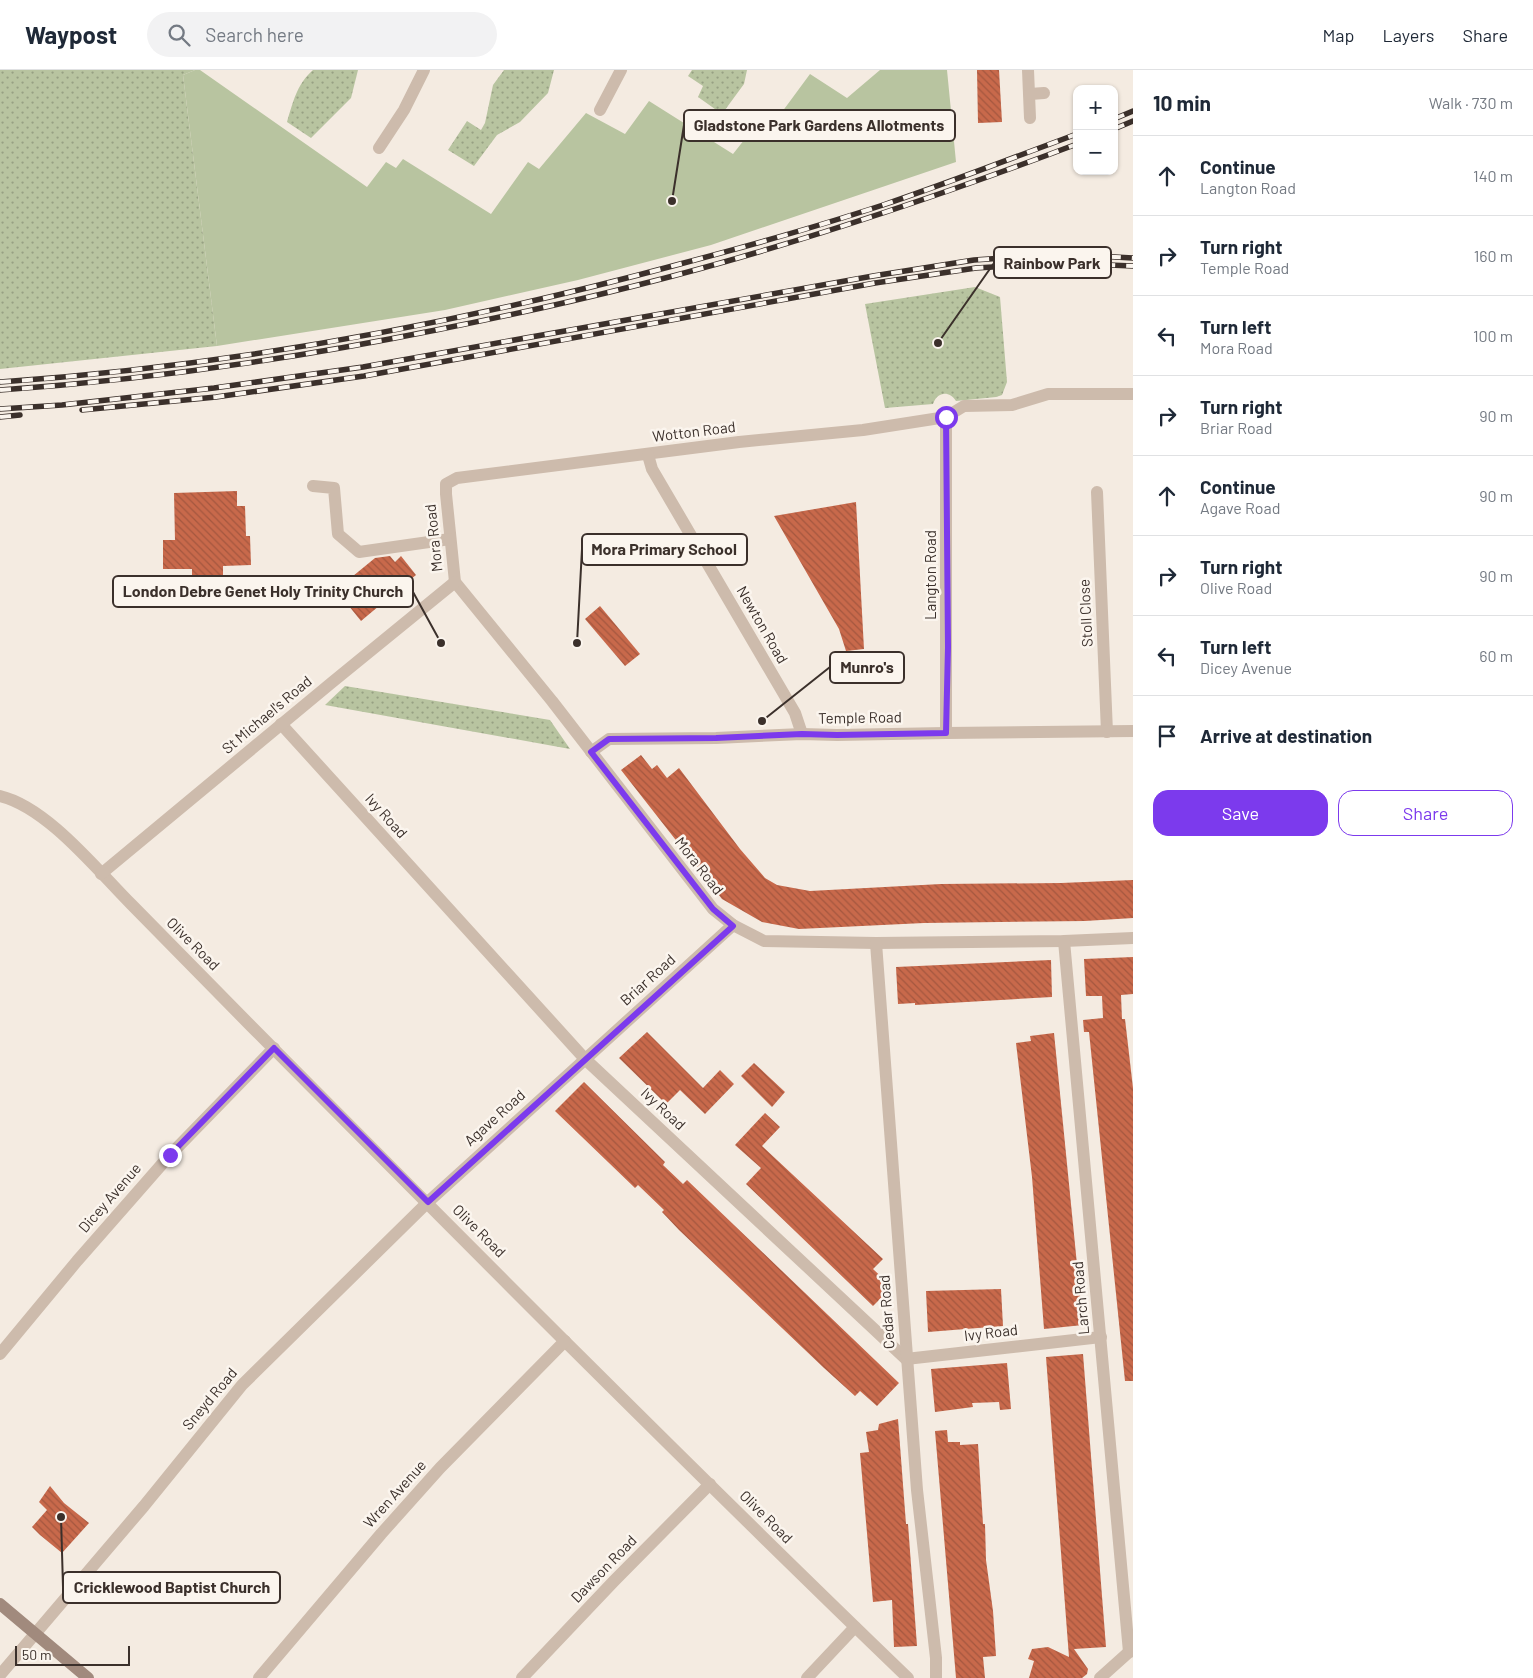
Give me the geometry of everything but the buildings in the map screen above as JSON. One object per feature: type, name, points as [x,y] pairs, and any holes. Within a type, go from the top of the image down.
[{"type":"street","points":[[379,148],[404,110],[424,70]]},
{"type":"street","points":[[600,110],[621,70]]},
{"type":"street","points":[[1028,70],[1030,118]]},
{"type":"street","points":[[1030,94],[1044,93]]},
{"type":"street","name":"Wotton Road","points":[[446,484],[457,478],[739,442],[863,430],[946,417],[964,406],[1012,405],[1048,394],[1133,394]]},
{"type":"street","name":"Langton Road","points":[[946,417],[948,647],[946,733]]},
{"type":"street","name":"Newton Road","points":[[648,455],[652,469],[795,713],[802,734]]},
{"type":"street","name":"Mora Road","points":[[446,484],[455,582],[713,909],[733,926],[764,941],[876,943],[1064,941],[1133,938]]},
{"type":"street","points":[[313,486],[334,488],[338,534],[359,552],[450,539]]},
{"type":"street","name":"Stoll Close","points":[[1097,492],[1108,732]]},
{"type":"street","name":"St Michael's Road","points":[[101,874],[455,582]]},
{"type":"street","name":"Ivy Road","points":[[282,724],[585,1059],[906,1359],[1100,1337]]},
{"type":"street","name":"Temple Road","points":[[591,752],[609,739],[716,738],[802,734],[1133,731]]},
{"type":"street","name":"Olive Road","points":[[0,796],[15,800],[59,830],[565,1340],[908,1678]]},
{"type":"street","name":"Briar Road","points":[[585,1059],[733,926]]},
{"type":"street","name":"Larch Road","points":[[1064,941],[1131,1652]]},
{"type":"street","name":"Cedar Road","points":[[876,943],[906,1359],[917,1490],[936,1658],[936,1678]]},
{"type":"street","name":"Dicey Avenue","points":[[0,1354],[170,1155],[274,1048]]},
{"type":"street","name":"Agave Road","points":[[428,1202],[585,1059]]},
{"type":"street","name":"Sneyd Road","points":[[0,1675],[144,1506],[242,1385],[428,1202]]},
{"type":"street","name":"Wren Avenue","points":[[259,1678],[381,1534],[440,1468],[565,1340]]},
{"type":"street","name":"Dawson Road","points":[[522,1678],[710,1484]]},
{"type":"street","points":[[0,1604],[88,1678]]},
{"type":"street","points":[[807,1678],[856,1628]]},
{"type":"street","points":[[1100,1678],[1131,1652]]},
{"type":"green space","points":[[0,70],[195,70],[183,75],[217,346],[0,369]]},
{"type":"green space","points":[[200,70],[367,187],[386,162],[396,168],[403,159],[491,214],[528,162],[539,169],[586,113],[625,134],[649,101],[733,154],[752,130],[768,131],[810,74],[847,98],[880,70],[947,70],[956,162],[711,245],[578,280],[445,310],[217,346],[183,75]]},
{"type":"green space","points":[[313,70],[358,70],[351,98],[311,138],[287,122],[299,87]]},
{"type":"green space","points":[[504,70],[554,70],[548,93],[520,122],[497,135],[474,166],[448,150],[467,121],[481,130],[485,123],[493,85]]},
{"type":"green space","points":[[692,70],[747,70],[744,84],[722,114],[698,97],[703,86],[688,76]]},
{"type":"green space","points":[[975,287],[1000,297],[1007,382],[1002,395],[956,401],[950,395],[943,394],[937,397],[933,404],[885,408],[865,304]]},
{"type":"green space","points":[[345,686],[550,720],[570,749],[325,705]]},
{"type":"railway","points":[[1118,117],[1133,111]]},
{"type":"railway","points":[[1118,127],[1133,121]]},
{"type":"railway","points":[[0,382],[172,365],[343,340],[596,286],[833,221],[932,188],[1073,135]]},
{"type":"railway","points":[[0,390],[164,374],[273,359],[382,340],[556,305],[676,275],[796,241],[917,202],[1073,145]]},
{"type":"railway","points":[[0,409],[62,405],[214,388],[363,367],[873,276],[974,260],[1061,254],[1133,258]]},
{"type":"railway","points":[[82,410],[216,397],[364,376],[875,283],[976,268],[1061,263],[1133,266]]},
{"type":"railway","points":[[0,417],[20,415]]},
{"type":"place","name":"Gladstone Park Gardens Allotments","points":[[672,201]]},
{"type":"place","name":"Rainbow Park","points":[[938,343]]},
{"type":"place","name":"London Debre Genet Holy Trinity Church","points":[[441,643]]},
{"type":"place","name":"Mora Primary School","points":[[577,643]]},
{"type":"place","name":"Munro's","points":[[762,721]]},
{"type":"place","name":"Cricklewood Baptist Church","points":[[61,1517]]},
{"type":"route","points":[[170,1155],[274,1048],[428,1202],[733,926],[713,909],[591,752],[609,739],[716,738],[802,734],[946,733],[948,647],[946,417]]}]
